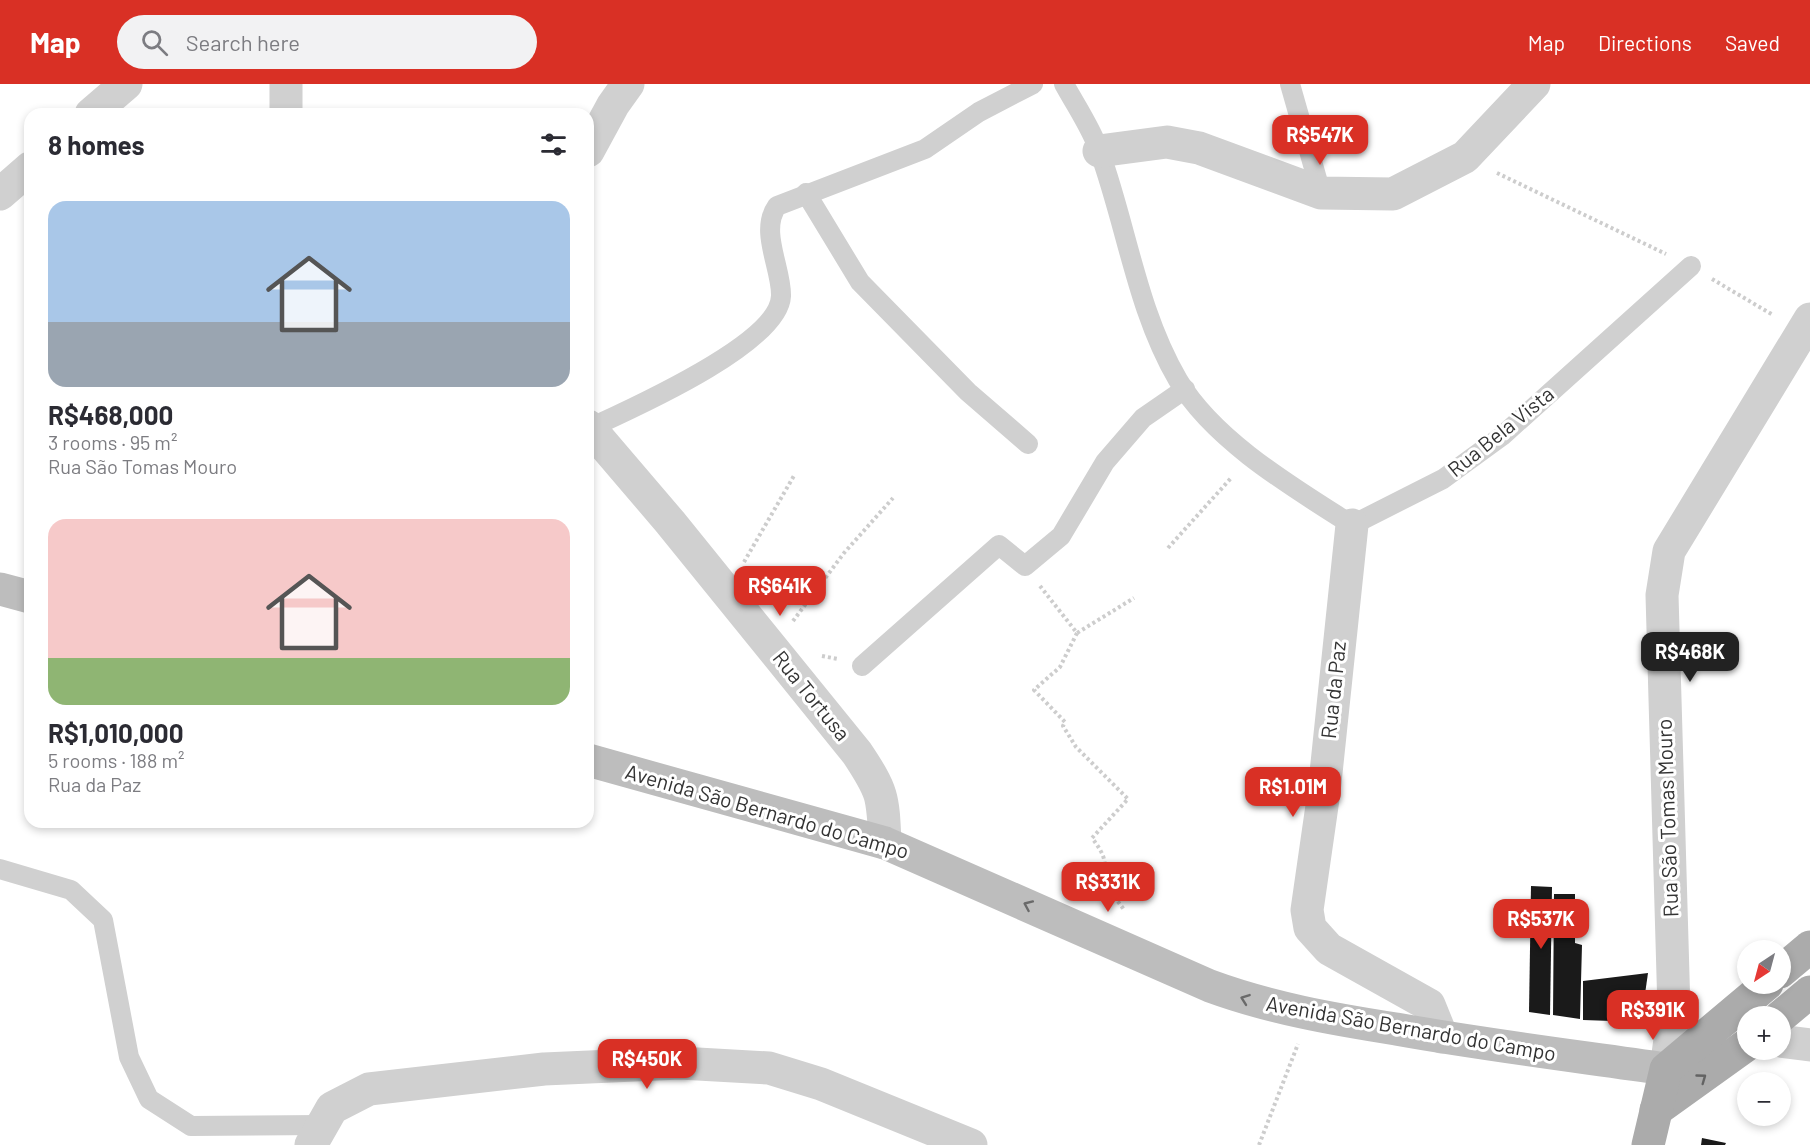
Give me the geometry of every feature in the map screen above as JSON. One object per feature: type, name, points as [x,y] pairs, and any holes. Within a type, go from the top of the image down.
[{"type":"main road","points":[[0,589],[24,595]]},
{"type":"main road","name":"Avenida São Bernardo do Campo","points":[[594,762],[885,843],[1210,986],[1254,1003],[1309,1015],[1442,1037],[1666,1069]]},
{"type":"main road","points":[[1791,963],[1810,947]]},
{"type":"main road","points":[[1791,1008],[1810,992]]},
{"type":"main road","points":[[1648,1145],[1666,1069],[1755,994]]},
{"type":"main road","points":[[1656,1110],[1737,1052]]},
{"type":"street","points":[[98,108],[126,84]]},
{"type":"street","points":[[286,84],[286,108]]},
{"type":"street","points":[[594,140],[613,105],[628,84]]},
{"type":"street","points":[[1100,150],[1167,142],[1199,148],[1322,194],[1393,194],[1465,157],[1534,84]]},
{"type":"street","points":[[0,194],[24,173]]},
{"type":"street","name":"Rua São Tomas Mouro","points":[[1666,1069],[1674,1010],[1662,595],[1669,551],[1806,326]]},
{"type":"street","name":"Rua Tortusa","points":[[594,433],[724,588],[857,753],[883,797],[885,843]]},
{"type":"street","name":"Rua da Paz","points":[[1352,525],[1324,792],[1307,910],[1310,928],[1329,949],[1429,1005],[1442,1037]]},
{"type":"street","points":[[1791,1042],[1810,1045]]},
{"type":"street","points":[[316,1135],[332,1108],[369,1089],[544,1069],[680,1063],[769,1068],[821,1084],[971,1145]]},
{"type":"lane","points":[[594,425],[675,387],[736,349],[771,323],[777,312],[781,296],[771,228],[773,212],[783,203],[872,171],[924,149],[979,112],[1033,84]]},
{"type":"lane","points":[[1064,84],[1100,150],[1152,330],[1185,389],[1210,420],[1266,470],[1352,525]]},
{"type":"lane","points":[[1290,84],[1322,194]]},
{"type":"lane","points":[[806,193],[860,282],[968,392],[1028,444]]},
{"type":"lane","name":"Rua Bela Vista","points":[[1352,525],[1443,480],[1503,436],[1691,266]]},
{"type":"lane","points":[[862,666],[999,545],[1025,566],[1061,536],[1105,462],[1143,418],[1185,389]]},
{"type":"lane","points":[[0,869],[71,891],[103,920],[129,1058],[149,1099],[191,1126],[316,1135]]},
{"type":"path","points":[[1465,157],[1691,266],[1806,326]]},
{"type":"path","points":[[1168,548],[1250,456]]},
{"type":"path","points":[[724,588],[740,569],[795,474]]},
{"type":"path","points":[[770,646],[893,498]]},
{"type":"path","points":[[1025,566],[1077,633]]},
{"type":"path","points":[[1129,919],[1113,895],[1101,886],[1107,868],[1104,854],[1092,838],[1128,799],[1076,747],[1063,726],[1065,722],[1034,690],[1060,667],[1077,633],[1134,598]]},
{"type":"path","points":[[1259,1145],[1309,1015]]},
{"type":"building","points":[[1531,886],[1552,887],[1550,1015],[1529,1012]]},
{"type":"building","points":[[1554,894],[1575,894],[1575,943],[1582,945],[1580,1019],[1553,1015]]},
{"type":"building","points":[[1648,973],[1641,1022],[1583,1020],[1583,981]]},
{"type":"building","points":[[1702,1138],[1726,1143],[1725,1145],[1701,1145]]}]
